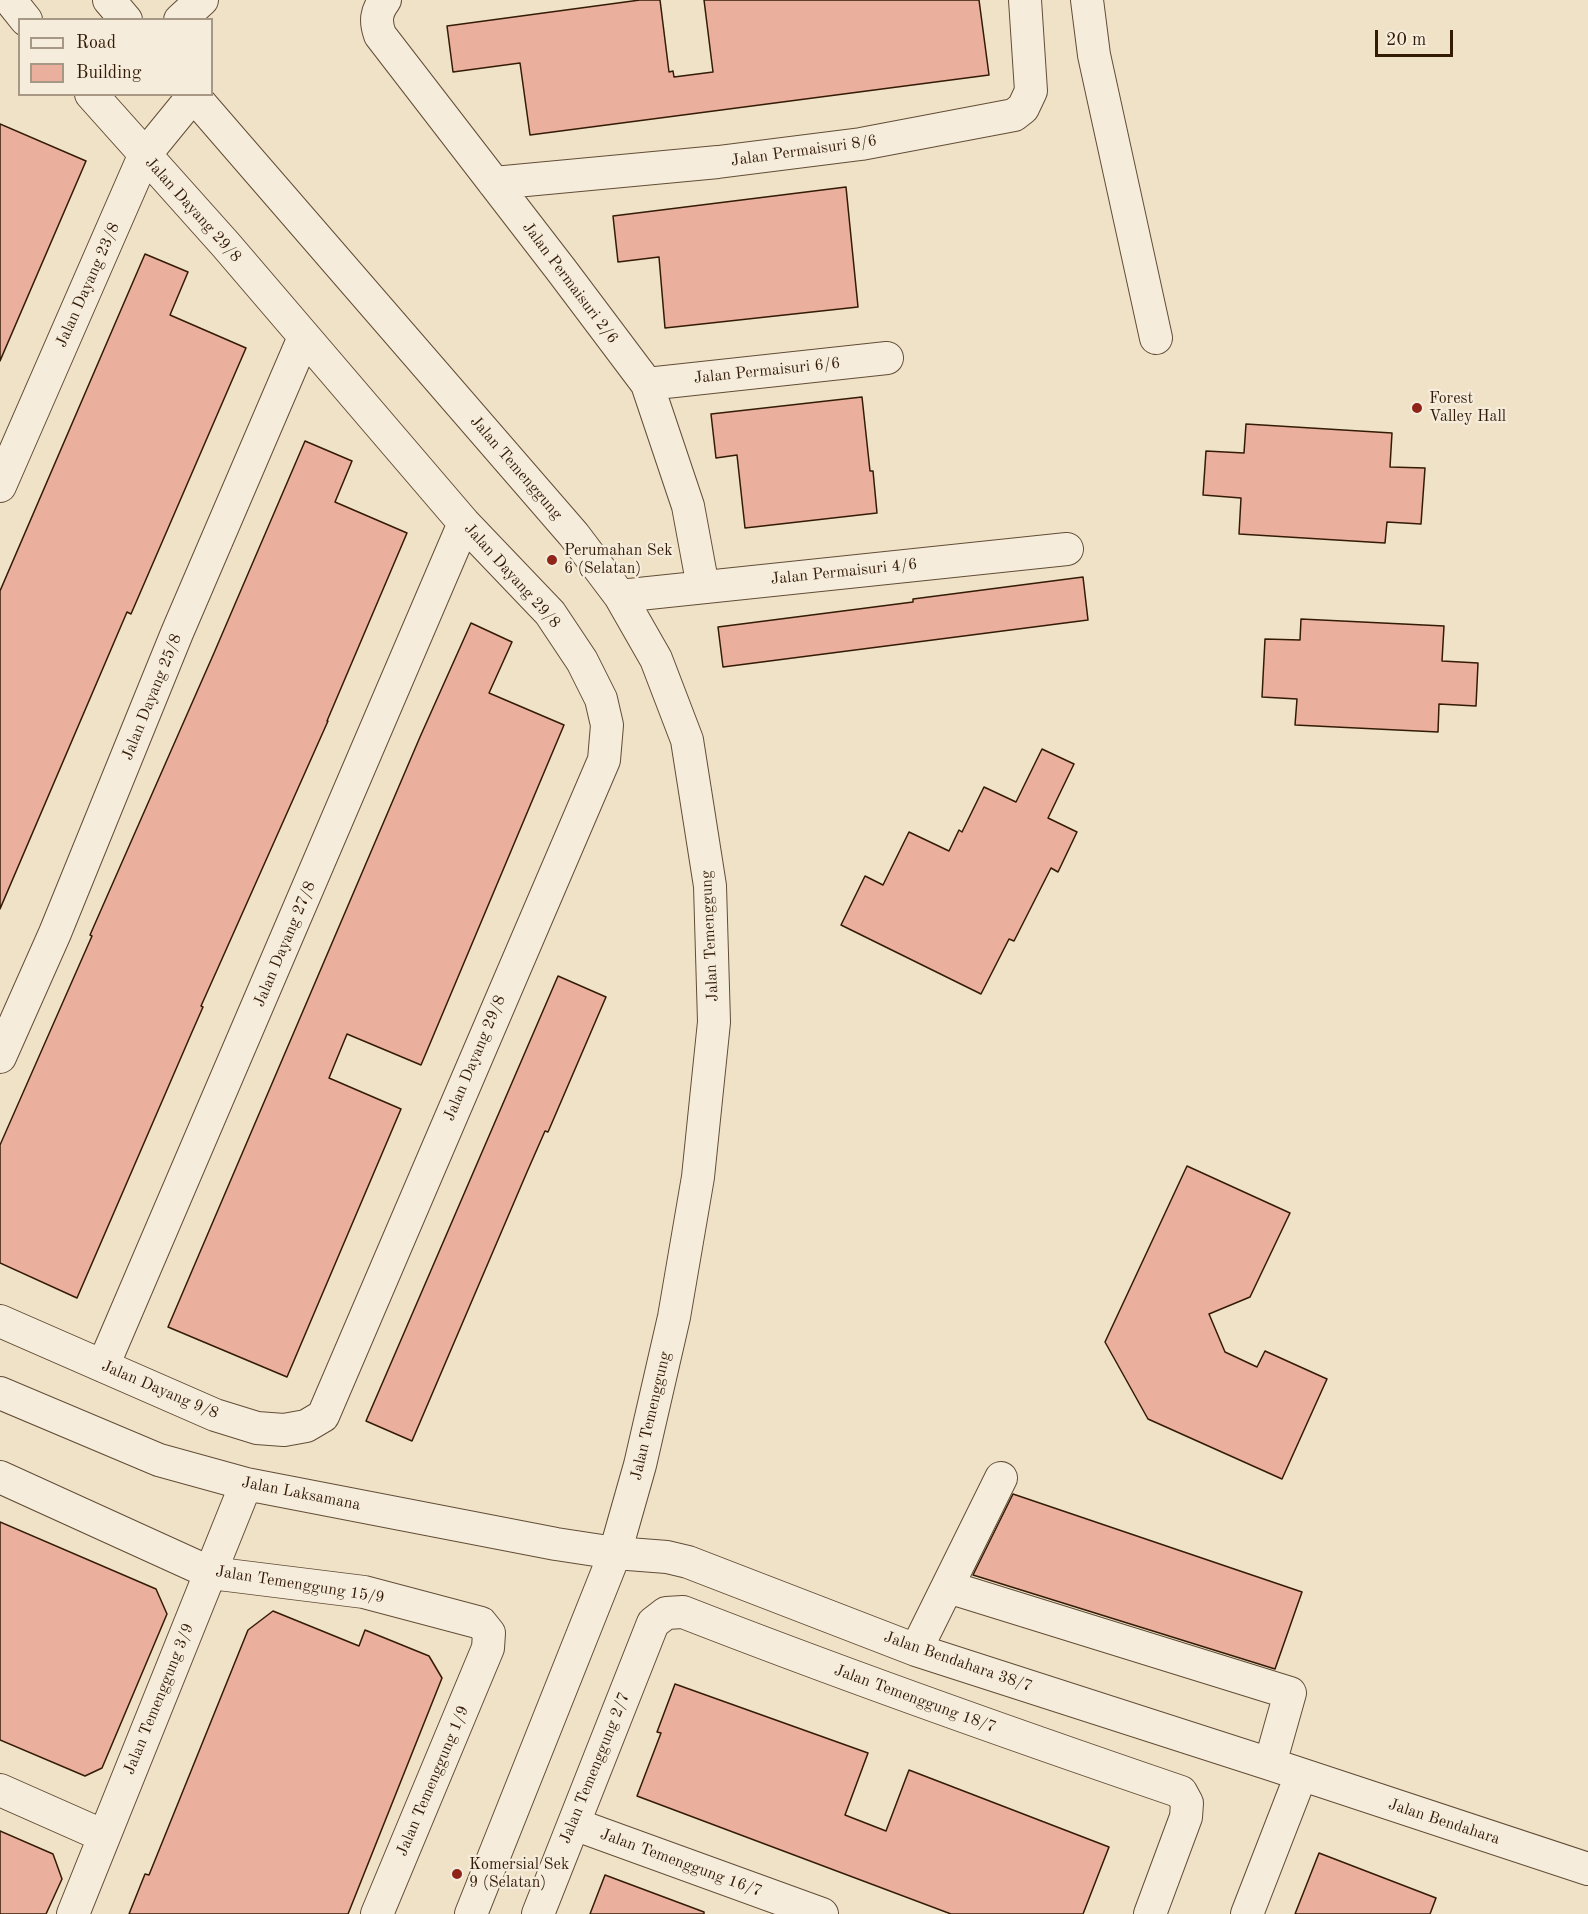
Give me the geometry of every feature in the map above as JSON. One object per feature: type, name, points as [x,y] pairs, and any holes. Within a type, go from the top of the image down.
[{"type":"street","points":[[10,0],[25,18]]},
{"type":"street","points":[[109,0],[124,18]]},
{"type":"street","points":[[182,18],[202,0]]},
{"type":"street","points":[[1087,0],[1094,55],[1156,338]]},
{"type":"street","name":"Jalan Permaisuri 2/6","points":[[381,5],[376,22],[380,35],[647,384],[688,506],[704,587]]},
{"type":"street","name":"Jalan Permaisuri 8/6","points":[[494,183],[718,162],[850,145],[1014,115],[1023,108],[1031,91],[1026,12]]},
{"type":"street","name":"Jalan Dayang 29/8","points":[[93,96],[226,245],[464,523],[550,613],[582,661],[601,699],[607,725],[604,760],[455,1103],[323,1416]]},
{"type":"street","name":"Jalan Dayang 23/8","points":[[0,486],[144,156],[191,96]]},
{"type":"street","name":"Jalan Temenggung","points":[[193,96],[574,535],[620,596],[656,659],[687,740],[710,886],[714,1022],[698,1177],[674,1317],[640,1465],[615,1552],[471,1914]]},
{"type":"street","name":"Jalan Dayang 25/8","points":[[0,1057],[55,933],[177,633],[304,337]]},
{"type":"street","name":"Jalan Permaisuri 6/6","points":[[647,384],[887,358]]},
{"type":"street","name":"Jalan Dayang 27/8","points":[[103,1365],[464,523]]},
{"type":"street","name":"Jalan Permaisuri 4/6","points":[[620,596],[1067,549]]},
{"type":"street","name":"Jalan Dayang 9/8","points":[[0,1321],[215,1415],[257,1428],[284,1430],[306,1426],[323,1416]]},
{"type":"street","name":"Jalan Laksamana","points":[[0,1393],[159,1460],[246,1484],[545,1542],[615,1552]]},
{"type":"street","name":"Jalan Temenggung 15/9","points":[[0,1477],[211,1573],[364,1592],[481,1623],[489,1633],[488,1648]]},
{"type":"street","points":[[916,1650],[1001,1478]]},
{"type":"street","name":"Jalan Temenggung 3/9","points":[[73,1914],[246,1484]]},
{"type":"street","name":"Jalan Bendahara 38/7","points":[[615,1552],[667,1557],[688,1562],[916,1650],[1301,1775]]},
{"type":"street","points":[[948,1587],[1290,1693],[1270,1764]]},
{"type":"street","name":"Jalan Temenggung 18/7","points":[[653,1623],[666,1613],[683,1611],[790,1654],[916,1700],[1181,1792],[1187,1803],[1186,1817],[1150,1914]]},
{"type":"street","name":"Jalan Temenggung 2/7","points":[[538,1914],[653,1623]]},
{"type":"street","name":"Jalan Temenggung 1/9","points":[[377,1914],[488,1648]]},
{"type":"street","points":[[1246,1914],[1301,1775]]},
{"type":"street","name":"Jalan Bendahara","points":[[1301,1775],[1588,1869]]},
{"type":"street","points":[[0,1790],[104,1836]]},
{"type":"street","name":"Jalan Temenggung 16/7","points":[[574,1824],[822,1914]]},
{"type":"building","points":[[640,0],[660,0],[669,72],[673,71],[674,77],[713,72],[704,0],[979,0],[989,75],[530,135],[520,63],[453,72],[447,26]]},
{"type":"building","points":[[0,124],[86,161],[0,361]]},
{"type":"building","points":[[846,187],[858,307],[665,328],[659,257],[618,262],[613,216]]},
{"type":"building","points":[[145,254],[188,272],[170,315],[246,348],[131,614],[127,612],[0,909],[0,591]]},
{"type":"building","points":[[862,397],[877,513],[745,528],[737,455],[716,458],[711,414]]},
{"type":"building","points":[[1246,424],[1392,433],[1390,467],[1425,468],[1421,524],[1387,522],[1385,543],[1239,534],[1241,498],[1203,495],[1206,451],[1244,453]]},
{"type":"building","points":[[305,441],[352,461],[335,502],[407,533],[328,721],[201,1006],[203,1007],[77,1298],[0,1263],[0,1145]]},
{"type":"building","points":[[1083,577],[1088,620],[723,667],[718,627]]},
{"type":"building","points":[[1301,619],[1444,626],[1442,661],[1478,663],[1476,706],[1439,704],[1438,732],[1295,725],[1297,699],[1262,697],[1265,639],[1300,640]]},
{"type":"building","points":[[471,623],[512,642],[489,693],[564,725],[421,1065],[347,1034],[329,1078],[401,1109],[287,1377],[168,1327]]},
{"type":"building","points":[[1042,749],[1074,764],[1048,818],[1077,832],[1058,872],[1051,868],[1014,941],[1009,939],[981,994],[841,925],[865,876],[883,885],[909,832],[949,851],[959,830],[962,832],[984,787],[1016,802]]},
{"type":"building","points":[[558,976],[606,997],[548,1132],[545,1131],[527,1172],[412,1441],[366,1421]]},
{"type":"building","points":[[1187,1166],[1290,1213],[1250,1297],[1209,1314],[1225,1352],[1257,1367],[1265,1351],[1327,1379],[1282,1479],[1148,1419],[1105,1342]]},
{"type":"building","points":[[1013,1494],[1302,1592],[1275,1669],[973,1575]]},
{"type":"building","points":[[0,1522],[156,1589],[167,1614],[102,1768],[85,1776],[0,1740]]},
{"type":"building","points":[[273,1611],[359,1646],[365,1630],[429,1656],[442,1678],[348,1914],[129,1914],[145,1874],[149,1875],[248,1630]]},
{"type":"building","points":[[675,1684],[868,1753],[845,1815],[886,1831],[909,1770],[1109,1847],[1083,1914],[951,1914],[637,1796],[661,1733],[657,1732]]},
{"type":"building","points":[[0,1831],[53,1854],[62,1879],[46,1914],[0,1914]]},
{"type":"building","points":[[1319,1853],[1436,1898],[1430,1914],[1295,1914]]},
{"type":"building","points":[[605,1875],[704,1912],[704,1914],[590,1914]]},
{"type":"place","name":"Forest Valley Hall","points":[[1417,408]]},
{"type":"place","name":"Perumahan Sek 6 (Selatan)","points":[[552,560]]},
{"type":"place","name":"Komersial Sek 9 (Selatan)","points":[[457,1874]]}]
